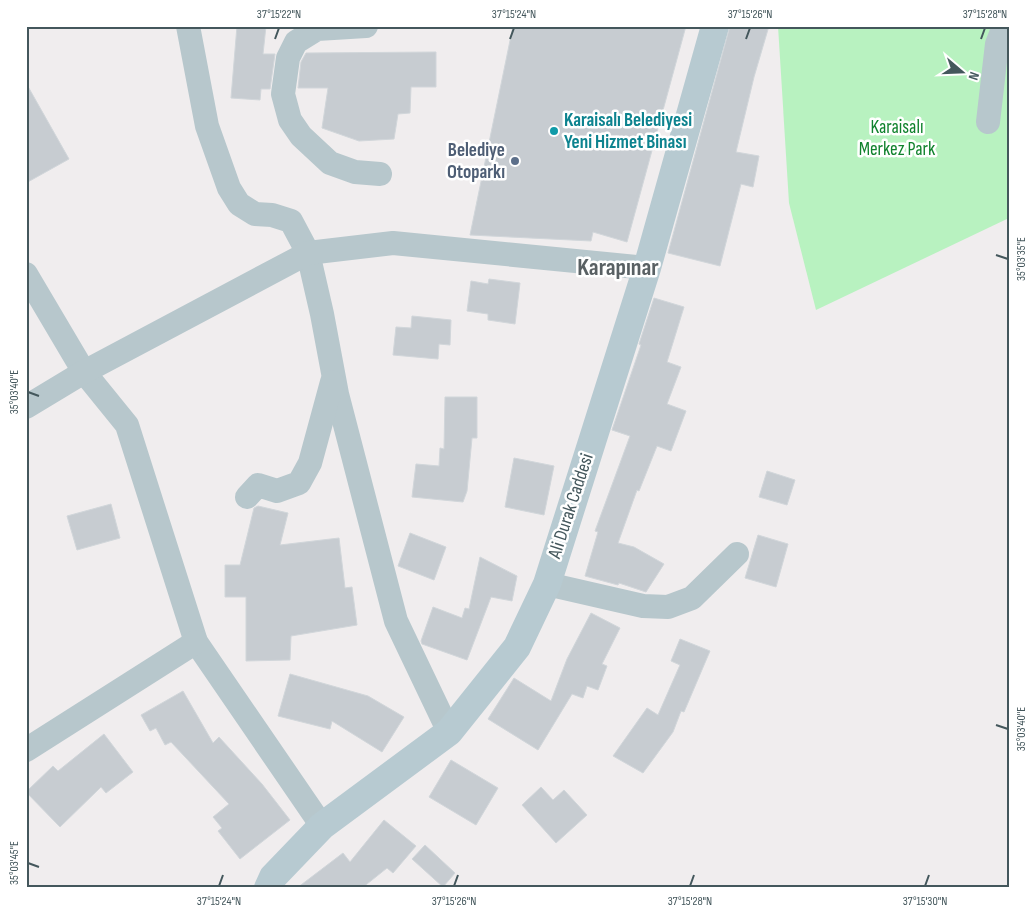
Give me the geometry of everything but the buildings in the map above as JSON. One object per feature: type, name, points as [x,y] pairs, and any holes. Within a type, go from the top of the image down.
[{"type":"main road","name":"Ali Durak Caddesi","points":[[268,888],[273,877],[322,826],[449,732],[517,647],[547,584],[647,268],[714,26]]},
{"type":"street","points":[[188,26],[207,126],[229,188],[239,204],[255,214],[272,215],[291,221],[308,253],[340,404],[396,621],[449,732]]},
{"type":"street","points":[[366,26],[317,29],[296,42],[288,58],[283,94],[290,120],[300,136],[330,163],[355,172],[380,174]]},
{"type":"street","points":[[988,122],[997,44],[1004,26]]},
{"type":"street","points":[[26,407],[84,372],[308,253],[393,243],[647,268]]},
{"type":"street","points":[[26,274],[84,372],[127,425],[196,642],[322,826]]},
{"type":"street","points":[[247,497],[258,485],[276,491],[299,483],[310,463],[334,375]]},
{"type":"street","points":[[547,584],[644,606],[668,607],[692,598],[737,554]]},
{"type":"street","points":[[26,750],[196,642]]},
{"type":"green space","name":"Karaisalı Merkez Park","points":[[778,26],[1009,26],[1009,218],[816,310],[789,203]]},
{"type":"place","name":"Karaisalı Belediyesi Yeni Hizmet Binası","points":[[554,131]]},
{"type":"place","name":"Belediye Otoparkı","points":[[515,161]]},
{"type":"district","name":"Karapınar","points":[[618,267]]}]
